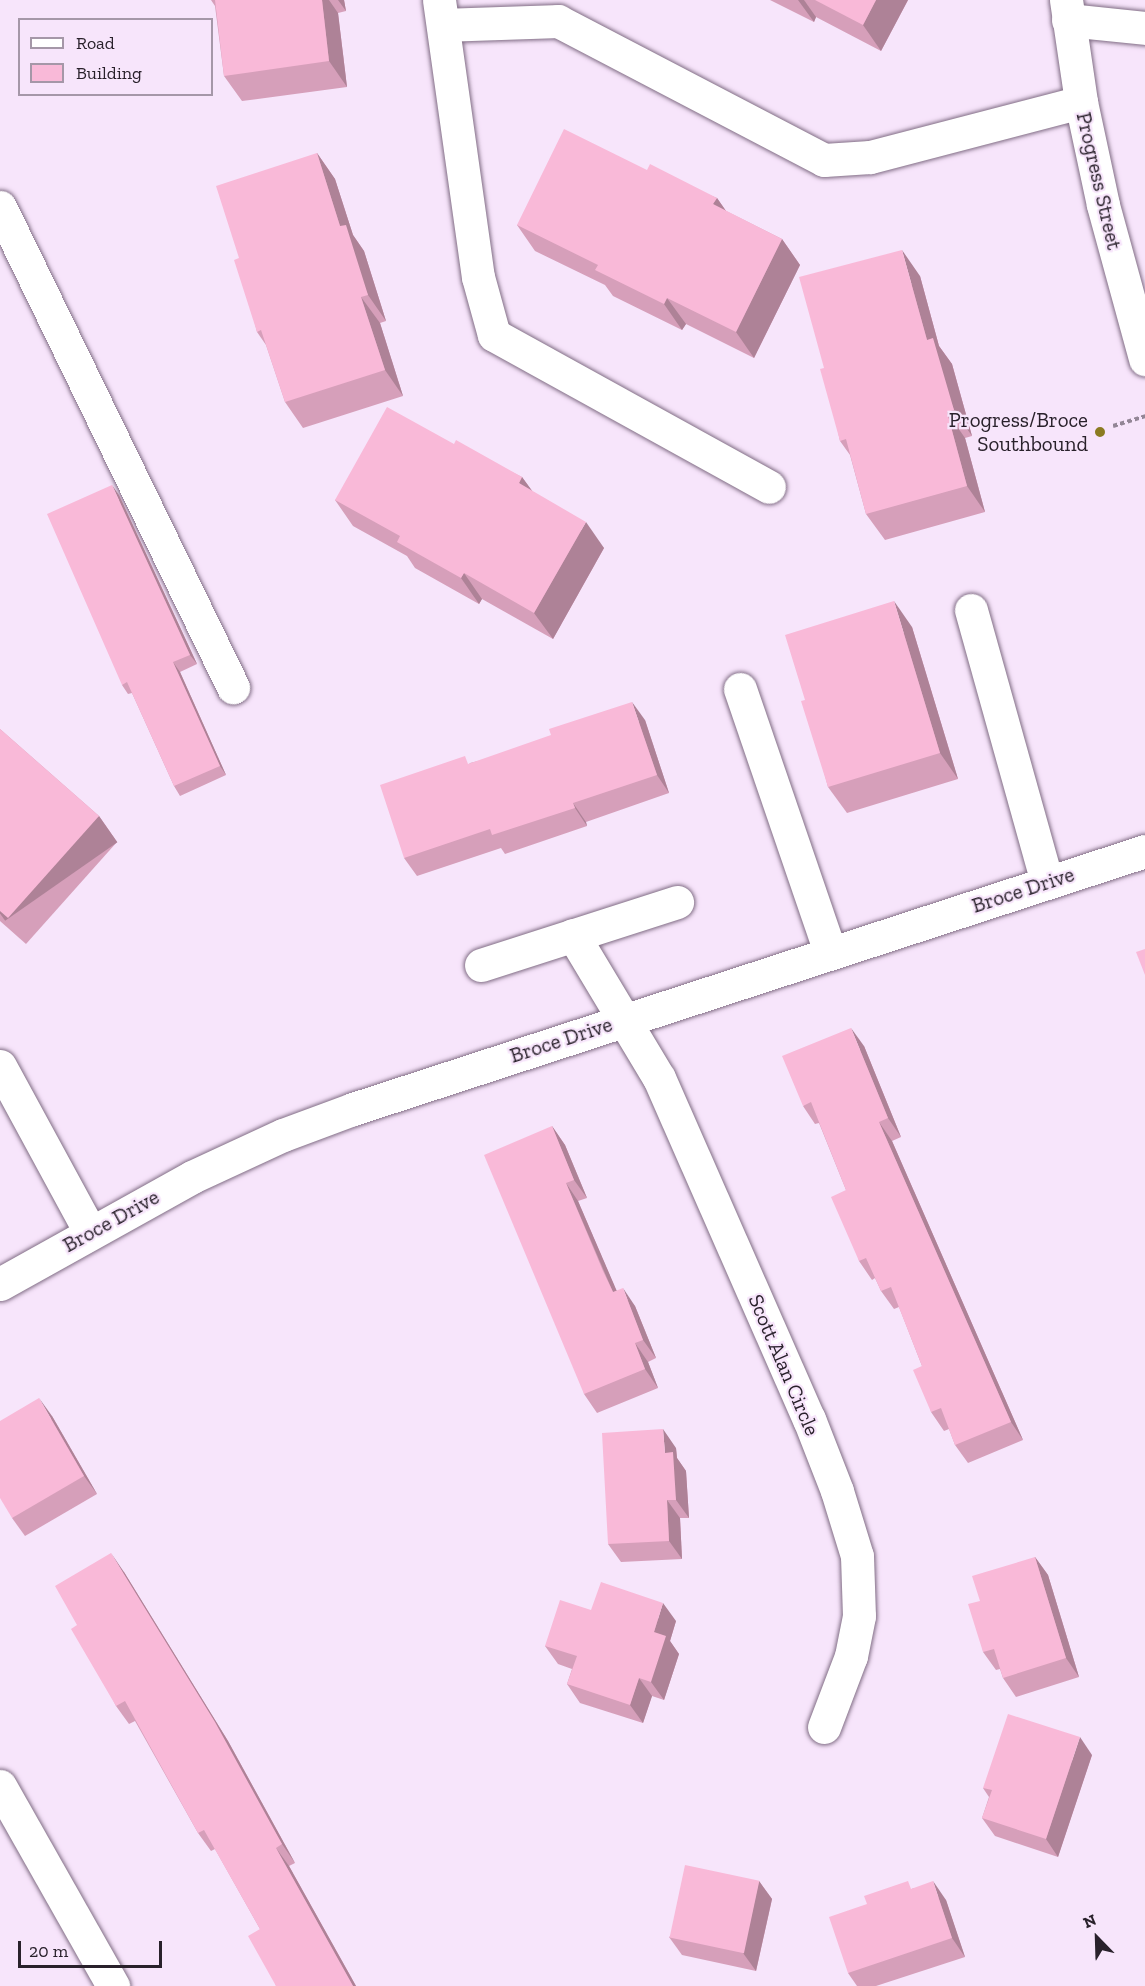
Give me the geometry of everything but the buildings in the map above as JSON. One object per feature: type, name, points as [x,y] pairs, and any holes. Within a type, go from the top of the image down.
[{"type":"street","points":[[1067,10],[1145,28]]},
{"type":"street","name":"Progress Street","points":[[1067,10],[1081,102],[1116,256],[1145,359]]},
{"type":"street","points":[[769,488],[494,335],[478,277],[441,13],[558,21],[824,160],[870,157],[1081,102]]},
{"type":"street","points":[[0,207],[233,687]]},
{"type":"street","points":[[971,610],[1047,883]]},
{"type":"street","points":[[740,689],[830,952]]},
{"type":"street","name":"Broce Drive","points":[[0,1284],[192,1177],[284,1135],[353,1108],[1145,851]]},
{"type":"street","points":[[481,965],[677,902]]},
{"type":"street","name":"Scott Alan Circle","points":[[573,935],[659,1078],[804,1409],[837,1491],[857,1556],[860,1616],[851,1656],[824,1727]]},
{"type":"street","points":[[0,1066],[90,1232]]},
{"type":"street","points":[[0,1786],[113,1986]]},
{"type":"path","points":[[1113,426],[1145,416]]},
{"type":"place","name":"Progress/Broce Southbound","points":[[1100,432]]}]
